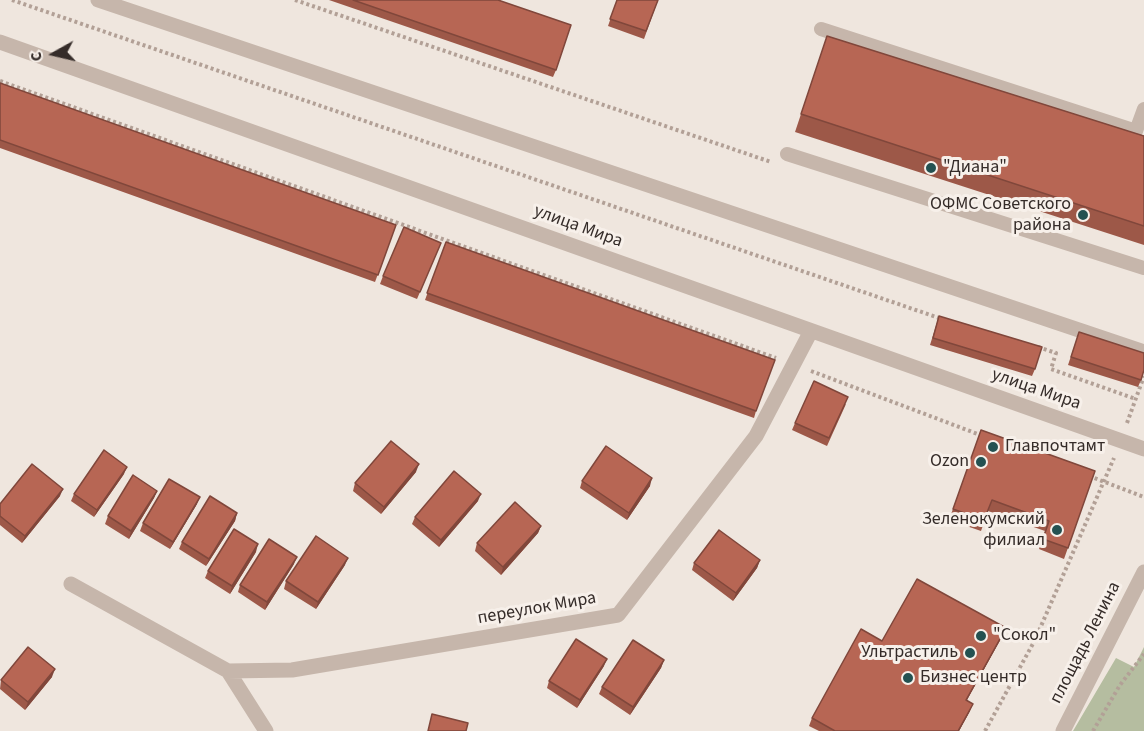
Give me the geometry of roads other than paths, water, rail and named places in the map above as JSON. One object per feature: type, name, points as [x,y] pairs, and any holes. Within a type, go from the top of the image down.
[{"type":"street","points":[[98,0],[1144,352]]},
{"type":"street","name":"улица Мира","points":[[0,42],[1144,449]]},
{"type":"street","name":"переулок Мира","points":[[228,671],[292,670],[618,615],[756,436],[811,331]]},
{"type":"street","name":"площадь Ленина","points":[[1063,731],[1140,591],[1144,572]]},
{"type":"street","name":"переулок Мира","points":[[71,584],[228,671],[266,731]]},
{"type":"lane","points":[[821,28],[1136,131],[1144,109]]},
{"type":"lane","points":[[782,159],[1144,268]]},
{"type":"place","name":"\"Диана\"","points":[[931,168]]},
{"type":"place","name":"OФМС Советского района","points":[[1083,215]]},
{"type":"place","name":"Главпочтамт","points":[[993,447]]},
{"type":"place","name":"Ozon","points":[[981,462]]},
{"type":"place","name":"Зеленокумский филиал","points":[[1057,530]]},
{"type":"place","name":"\"Сокол\"","points":[[981,636]]},
{"type":"place","name":"Ультрастиль","points":[[970,653]]},
{"type":"place","name":"Бизнес центр","points":[[908,678]]}]
